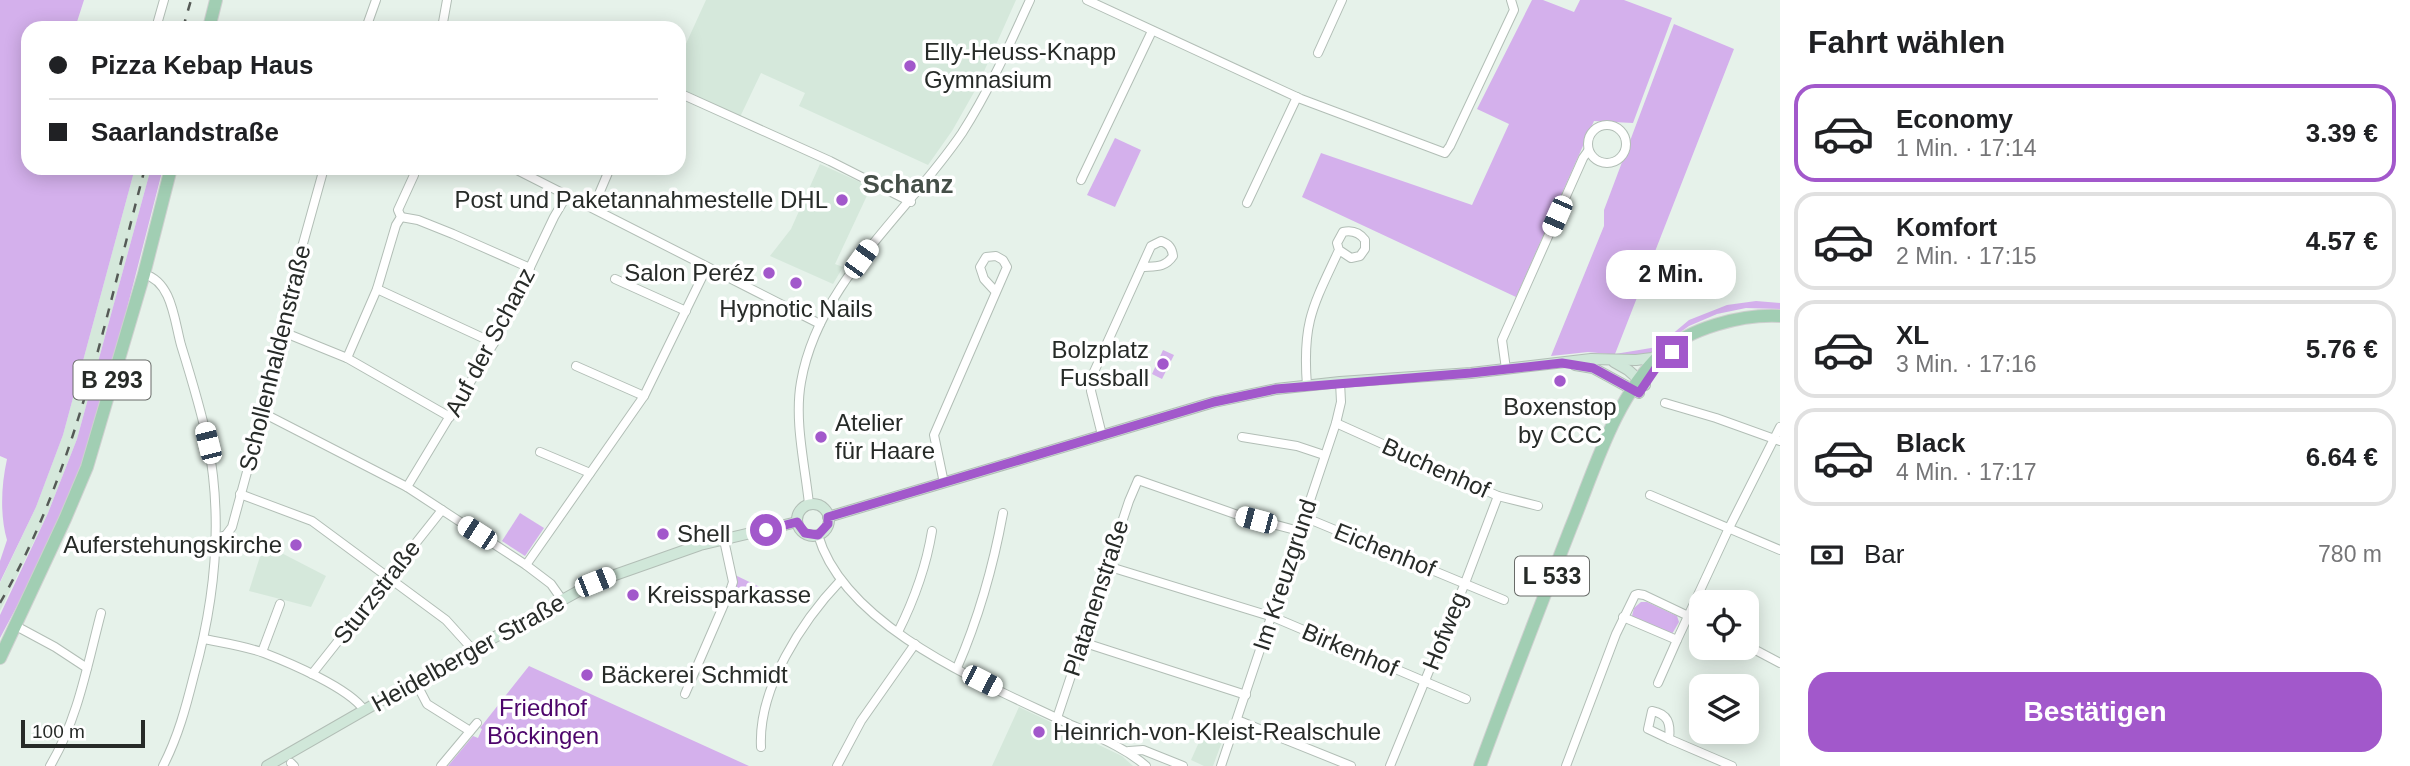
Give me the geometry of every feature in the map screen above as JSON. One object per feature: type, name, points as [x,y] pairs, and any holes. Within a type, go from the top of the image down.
[{"type":"main road","points":[[211,21],[216,0]]},
{"type":"main road","name":"B 293","points":[[0,658],[87,467],[144,274],[169,175]]},
{"type":"main road","name":"L 533","points":[[1480,766],[1616,420],[1663,353],[1689,334],[1759,316],[1780,316]]},
{"type":"main road","name":"L 533","points":[[1489,766],[1607,460],[1639,387],[1672,352],[1708,328]]},
{"type":"main road","points":[[828,517],[1214,402],[1276,389],[1591,359],[1612,361],[1652,358],[1663,353]]},
{"type":"main road","points":[[1612,361],[1628,370],[1639,387]]},
{"type":"main road","points":[[1562,363],[1593,368],[1639,387]]},
{"type":"main road","points":[[809,504],[818,504],[825,509],[828,517],[828,524],[818,535],[805,533],[797,522],[802,508],[809,504]]},
{"type":"main road","name":"Heidelberger Straße","points":[[267,766],[290,763],[364,710],[595,582],[700,545],[797,522]]},
{"type":"street","points":[[158,21],[164,0]]},
{"type":"street","points":[[368,21],[376,0]]},
{"type":"street","points":[[443,21],[447,0]]},
{"type":"street","points":[[809,504],[799,399],[804,365],[820,324],[870,247],[911,202],[961,135],[1003,58],[1030,0]]},
{"type":"street","points":[[1087,0],[1297,97],[1445,153],[1514,10],[1511,0]]},
{"type":"street","points":[[1318,53],[1342,0]]},
{"type":"street","points":[[1081,180],[1152,31]]},
{"type":"street","points":[[686,96],[911,202]]},
{"type":"street","points":[[1247,203],[1297,97]]},
{"type":"street","points":[[1506,369],[1502,340],[1588,150],[1592,134],[1603,124],[1622,130],[1627,139],[1625,150],[1618,160],[1611,163],[1598,160],[1588,150]]},
{"type":"street","name":"Schollenhaldenstraße","points":[[215,539],[226,535],[232,527],[263,413],[294,276],[322,175]]},
{"type":"street","points":[[401,217],[398,210],[414,175]]},
{"type":"street","points":[[527,175],[820,324]]},
{"type":"street","points":[[593,208],[607,175]]},
{"type":"street","name":"Auf der Schanz","points":[[407,487],[495,343],[567,195]]},
{"type":"street","points":[[347,358],[377,289],[396,225],[401,217]]},
{"type":"street","points":[[401,217],[453,234],[530,268]]},
{"type":"street","points":[[1307,386],[1307,327],[1314,303],[1339,250]]},
{"type":"street","points":[[526,565],[644,396],[707,267]]},
{"type":"street","points":[[1102,435],[1091,391],[1093,374],[1142,267]]},
{"type":"street","points":[[144,274],[155,277],[164,287],[196,394],[208,443],[215,492],[215,571],[204,639],[179,730],[163,766]]},
{"type":"street","points":[[615,279],[686,311]]},
{"type":"street","points":[[377,289],[495,343]]},
{"type":"street","points":[[944,482],[934,435],[996,292]]},
{"type":"street","points":[[283,332],[347,358],[450,417]]},
{"type":"street","points":[[576,366],[644,396]]},
{"type":"street","name":"Im Kreuzgrund","points":[[1221,766],[1336,423],[1341,402],[1340,382]]},
{"type":"street","points":[[1665,403],[1777,440]]},
{"type":"street","points":[[263,413],[407,487],[526,565],[551,584],[563,601]]},
{"type":"street","name":"Buchenhof","points":[[1336,423],[1498,496],[1538,506]]},
{"type":"street","points":[[1658,683],[1729,528],[1777,440],[1780,427]]},
{"type":"street","points":[[1242,437],[1297,446],[1324,455]]},
{"type":"street","points":[[540,452],[590,473]]},
{"type":"street","name":"Platanenstraße","points":[[1057,718],[1138,480],[1235,514],[1299,531]]},
{"type":"street","points":[[240,494],[312,520],[446,620],[474,651]]},
{"type":"street","points":[[1650,495],[1780,550]]},
{"type":"street","name":"Hofweg","points":[[1390,766],[1498,496]]},
{"type":"street","name":"Sturzstraße","points":[[312,674],[442,510]]},
{"type":"street","points":[[957,668],[976,625],[988,588],[1003,513]]},
{"type":"street","name":"Eichenhof","points":[[1304,517],[1504,600]]},
{"type":"street","points":[[898,632],[917,594],[932,531]]},
{"type":"street","points":[[818,535],[841,580],[862,602],[915,644],[957,668],[1129,751],[1146,766]]},
{"type":"street","points":[[685,694],[733,582],[724,540]]},
{"type":"street","name":"Birkenhof","points":[[1107,566],[1273,617],[1466,699]]},
{"type":"street","points":[[761,747],[761,722],[785,659],[808,619],[841,580]]},
{"type":"street","points":[[1566,766],[1623,617],[1635,596],[1638,594],[1688,616]]},
{"type":"street","points":[[262,652],[280,604]]},
{"type":"street","points":[[50,766],[64,743],[73,718],[101,613]]},
{"type":"street","points":[[1623,617],[1676,640]]},
{"type":"street","points":[[16,626],[87,667]]},
{"type":"street","points":[[204,639],[262,652],[312,674],[334,686],[364,710]]},
{"type":"street","points":[[1082,642],[1246,695]]},
{"type":"street","points":[[837,766],[861,721],[915,644]]},
{"type":"street","points":[[1759,652],[1780,663]]},
{"type":"street","points":[[415,681],[427,704],[470,731]]},
{"type":"street","points":[[1237,719],[1351,766]]},
{"type":"street","points":[[441,766],[477,723]]},
{"type":"street","points":[[1669,739],[1732,766]]},
{"type":"street","points":[[1129,751],[1143,750],[1183,766]]},
{"type":"shaded area","points":[[706,0],[1016,0],[977,87],[952,131],[928,165],[799,106],[805,93],[761,73],[740,117],[686,93],[686,44]]},
{"type":"shaded area","points":[[820,164],[871,187],[835,264],[843,267],[833,284],[770,256],[791,229]]},
{"type":"shaded area","points":[[133,175],[149,175],[77,439],[48,513],[0,611],[0,583],[36,507],[63,435]]},
{"type":"shaded area","points":[[264,544],[326,576],[311,607],[249,591]]},
{"type":"shaded area","name":"Heinrich-von-Kleist-Realschule","points":[[1019,707],[1122,756],[1133,766],[992,766]]},
{"type":"shaded area","points":[[1204,731],[1223,739],[1213,766],[1204,766],[1191,760]]},
{"type":"green space","points":[[0,0],[84,0],[77,21],[21,21],[21,175],[133,175],[63,435],[36,507],[0,582],[0,561],[7,540],[2,501],[7,459],[0,456]]},
{"type":"green space","points":[[1532,0],[1543,0],[1574,12],[1580,0],[1624,0],[1672,18],[1633,123],[1594,121],[1516,297],[1302,197],[1321,153],[1472,205],[1509,124],[1477,109]]},
{"type":"green space","points":[[1674,24],[1734,49],[1615,354],[1657,347],[1689,320],[1727,305],[1756,301],[1780,303],[1780,309],[1746,308],[1717,314],[1689,326],[1651,353],[1640,357],[1588,352],[1551,356],[1604,226],[1604,210]]},
{"type":"green space","points":[[1115,138],[1141,150],[1115,207],[1087,195]]},
{"type":"green space","points":[[149,175],[161,175],[102,406],[79,474],[33,576],[0,638],[0,615],[48,513],[77,439]]},
{"type":"green space","name":"Bolzplatz Fussball","points":[[1163,350],[1174,355],[1162,379],[1152,374]]},
{"type":"green space","points":[[520,513],[544,528],[525,556],[502,541]]},
{"type":"green space","points":[[735,575],[764,589],[759,601],[735,591]]},
{"type":"green space","points":[[1641,602],[1647,602],[1677,616],[1679,622],[1672,634],[1632,616],[1634,608]]},
{"type":"green space","name":"Friedhof Böckingen","points":[[529,666],[749,766],[448,766],[473,736],[478,738],[482,729],[480,728]]},
{"type":"railway","points":[[185,21],[191,0]]},
{"type":"railway","points":[[0,603],[27,552],[69,445],[87,390],[143,175]]},
{"type":"place","name":"Elly-Heuss-Knapp Gymnasium","points":[[910,66]]},
{"type":"place","name":"Post und Paketannahmestelle DHL","points":[[842,200]]},
{"type":"place","name":"Salon Peréz","points":[[769,273]]},
{"type":"place","name":"Hypnotic Nails","points":[[796,283]]},
{"type":"place","name":"Bolzplatz Fussball","points":[[1163,364]]},
{"type":"place","name":"Boxenstop by CCC","points":[[1560,381]]},
{"type":"place","name":"Atelier für Haare","points":[[821,437]]},
{"type":"place","name":"Shell","points":[[663,534]]},
{"type":"place","name":"Auferstehungskirche","points":[[296,545]]},
{"type":"place","name":"Kreissparkasse","points":[[633,595]]},
{"type":"place","name":"Bäckerei Schmidt","points":[[587,675]]},
{"type":"place","name":"Heinrich-von-Kleist-Realschule","points":[[1039,732]]},
{"type":"district","name":"Schanz","points":[[908,184]]},
{"type":"route","points":[[766,530],[797,522],[805,533],[818,535],[828,524],[828,517],[1214,402],[1276,389],[1562,363],[1593,368],[1639,393],[1656,368],[1672,352]]}]
